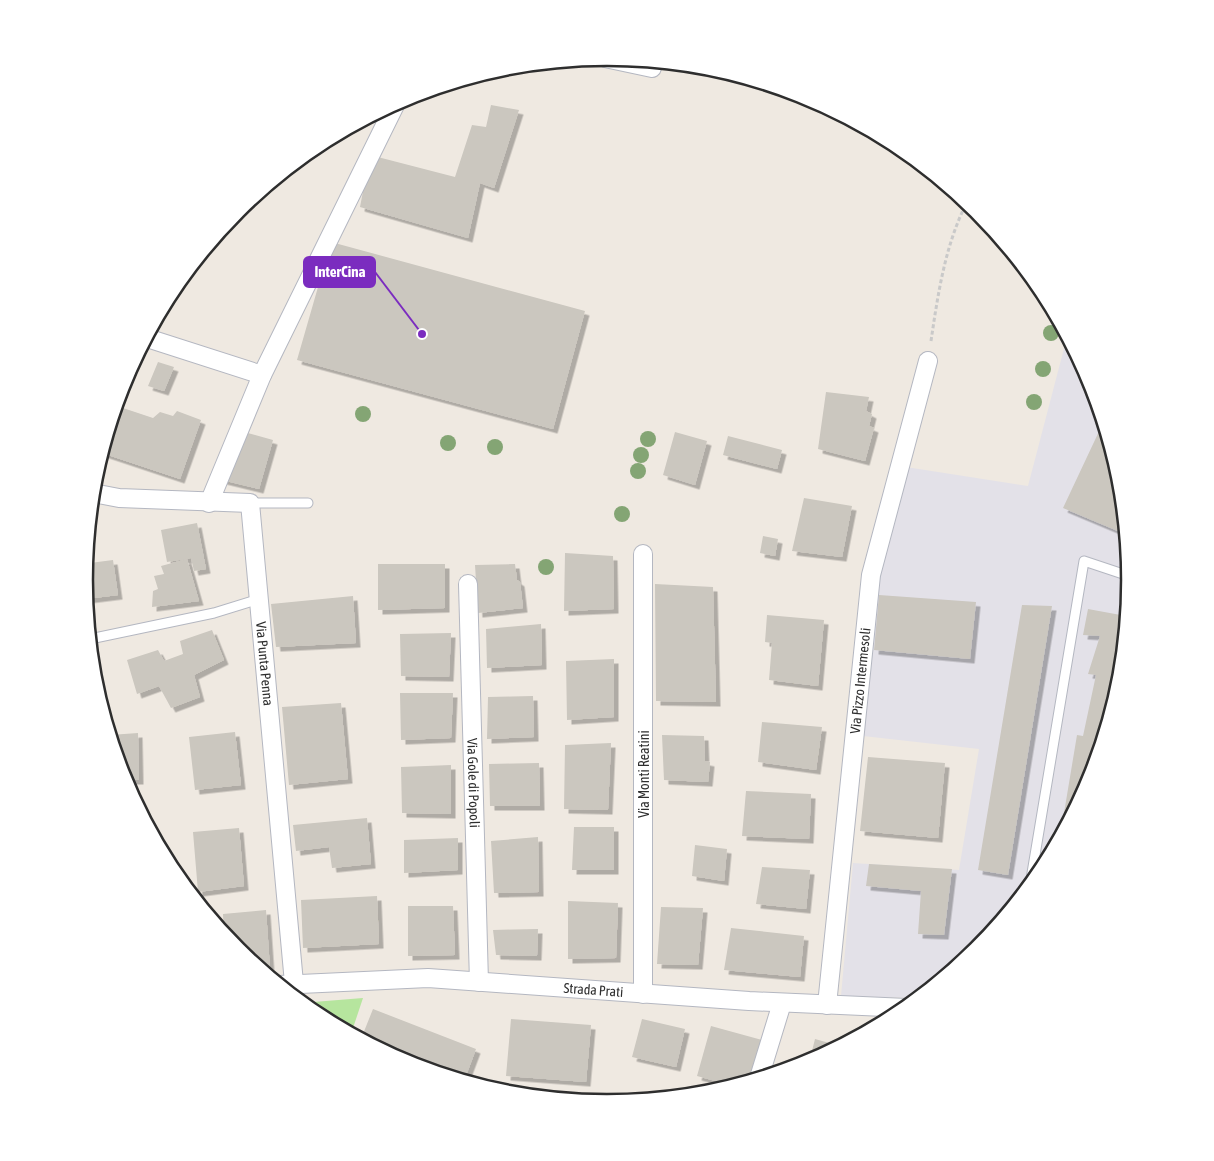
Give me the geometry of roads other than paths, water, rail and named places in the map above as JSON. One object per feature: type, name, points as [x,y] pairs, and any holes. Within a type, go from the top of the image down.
[{"type":"street","points":[[209,502],[262,375],[391,114]]},
{"type":"street","points":[[153,340],[262,375]]},
{"type":"street","name":"Via Pizzo Intermesoli","points":[[827,1005],[870,575],[928,361]]},
{"type":"street","points":[[100,494],[119,498],[250,503]]},
{"type":"street","name":"Via Punta Penna","points":[[250,503],[259,599],[286,981]]},
{"type":"street","name":"Via Monti Reatini","points":[[643,554],[643,994]]},
{"type":"street","name":"Via Gole di Popoli","points":[[468,584],[478,880],[479,982]]},
{"type":"street","name":"Strada Prati","points":[[289,984],[428,978],[782,1003],[894,1008]]},
{"type":"street","points":[[761,1070],[782,1003]]},
{"type":"lane","points":[[250,503],[308,503]]},
{"type":"lane","points":[[1033,869],[1084,561],[1121,573]]},
{"type":"lane","points":[[96,638],[214,613],[259,599]]},
{"type":"place","name":"InterCina","points":[[422,334]]}]
